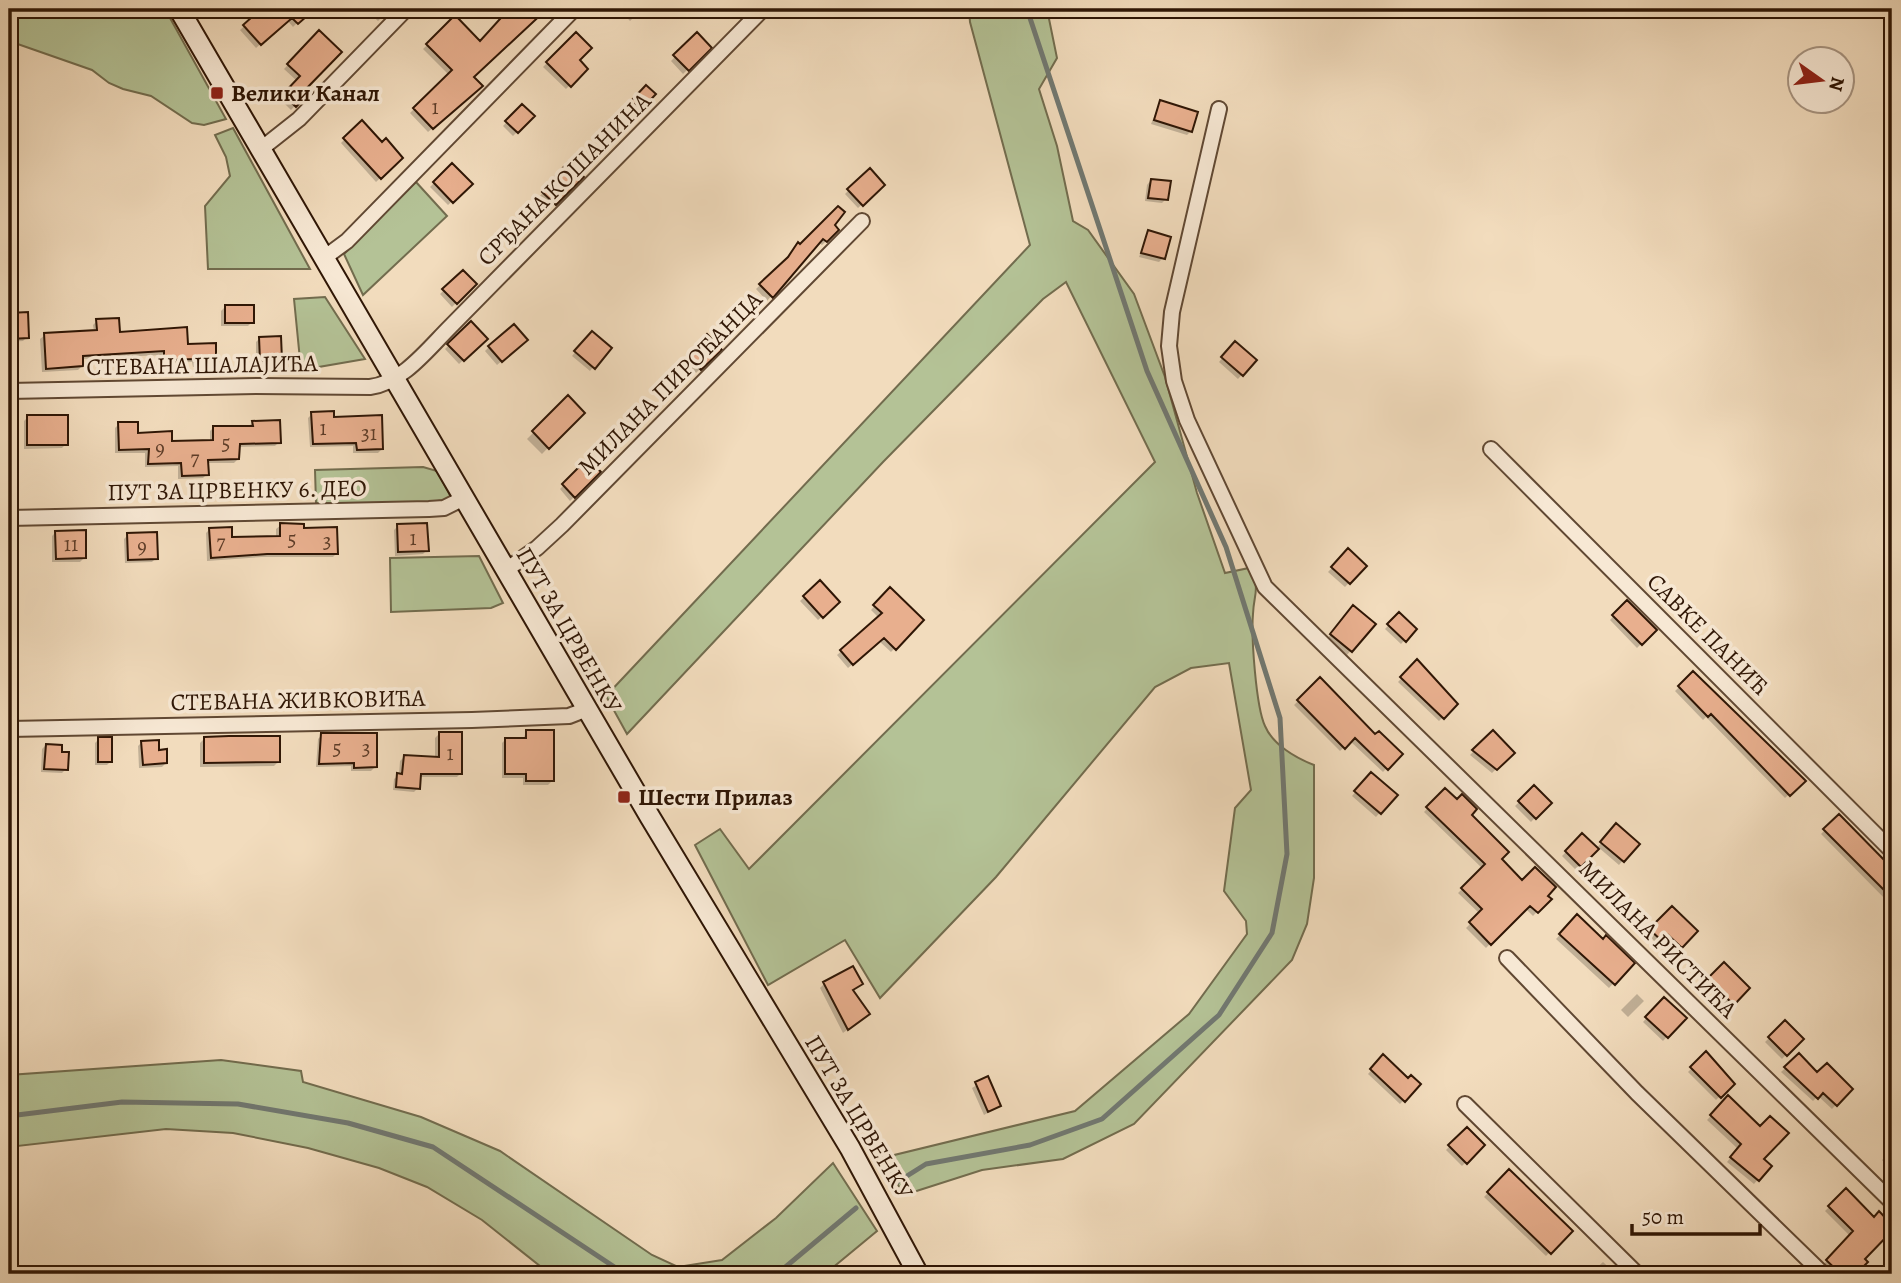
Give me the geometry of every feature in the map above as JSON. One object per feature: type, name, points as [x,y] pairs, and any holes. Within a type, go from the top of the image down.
[{"type":"street","name":"ПУТ ЗА ЦРВЕНКУ","points":[[179,9],[587,709],[850,1148],[918,1274]]},
{"type":"street","points":[[261,149],[299,119],[406,9]]},
{"type":"street","points":[[324,258],[347,240],[575,9]]},
{"type":"street","name":"СРЂАНА КОШАНИНА","points":[[394,378],[450,327],[763,9]]},
{"type":"street","name":"МИЛАНА РИСТИЋА","points":[[1219,109],[1172,312],[1169,345],[1174,381],[1187,420],[1265,587],[1892,1202]]},
{"type":"street","name":"МИЛАНА ПИРОЋАНЦА","points":[[506,570],[537,548],[562,524],[862,221]]},
{"type":"street","name":"СТЕВАНА ШАЛАЈИЋА","points":[[9,391],[256,386],[370,387],[394,378]]},
{"type":"street","name":"САВКЕ ПАНИЋ","points":[[1491,449],[1892,851]]},
{"type":"street","name":"ПУТ ЗА ЦРВЕНКУ 6. ДЕО","points":[[9,518],[429,509],[444,508],[464,498]]},
{"type":"street","name":"СТЕВАНА ЖИВКОВИЋА","points":[[9,729],[472,720],[569,716],[587,709]]},
{"type":"street","points":[[1507,958],[1637,1093],[1822,1274]]},
{"type":"street","points":[[1465,1104],[1636,1274]]},
{"type":"green space","points":[[9,9],[144,9],[170,18],[226,119],[204,125],[192,123],[151,96],[123,89],[109,83],[92,70],[9,41]]},
{"type":"green space","points":[[969,9],[1047,9],[1057,58],[1039,89],[1057,146],[1073,221],[1088,230],[1134,294],[1165,377],[1197,493],[1225,573],[1249,568],[1255,581],[1254,654],[1262,717],[1269,733],[1279,745],[1314,765],[1314,878],[1307,924],[1292,960],[1134,1124],[1063,1159],[982,1170],[904,1195],[882,1158],[1075,1111],[1189,1014],[1247,934],[1246,921],[1224,891],[1235,808],[1251,790],[1229,663],[1191,668],[1155,687],[996,877],[880,998],[845,940],[768,985],[695,845],[720,829],[749,869],[1155,462],[1066,282],[1043,299],[883,462],[627,734],[606,696],[1030,245],[970,22]]},
{"type":"green space","points":[[233,128],[310,269],[208,269],[205,206],[230,176],[226,157],[215,135]]},
{"type":"green space","points":[[416,182],[447,216],[363,295],[344,254]]},
{"type":"green space","points":[[325,297],[365,359],[301,370],[294,299]]},
{"type":"green space","points":[[423,467],[437,471],[452,499],[415,504],[316,503],[315,470]]},
{"type":"green space","points":[[479,556],[503,603],[491,608],[391,612],[390,558]]},
{"type":"green space","points":[[221,1060],[301,1071],[303,1082],[421,1117],[500,1151],[652,1255],[678,1267],[722,1260],[776,1218],[833,1163],[877,1231],[825,1274],[550,1274],[482,1220],[427,1187],[379,1168],[308,1148],[233,1133],[166,1129],[9,1147],[9,1075]]},
{"type":"building","points":[[261,9],[315,9],[298,24],[292,18],[261,45],[243,25]]},
{"type":"building","points":[[509,9],[547,9],[474,77],[483,86],[433,129],[413,108],[452,70],[426,44],[455,15],[480,41]]},
{"type":"building","points":[[319,30],[342,52],[305,90],[309,93],[296,107],[283,94],[300,76],[287,64]]},
{"type":"building","points":[[576,32],[592,48],[580,60],[588,69],[571,87],[546,62]]},
{"type":"building","points":[[697,32],[712,48],[689,71],[673,55]]},
{"type":"building","points":[[646,85],[656,94],[641,110],[631,101]]},
{"type":"building","points":[[1160,100],[1198,112],[1192,132],[1154,120]]},
{"type":"building","points":[[522,104],[535,116],[518,133],[505,121]]},
{"type":"building","points":[[362,120],[382,142],[386,138],[403,158],[381,179],[343,138]]},
{"type":"building","points":[[568,162],[584,177],[556,205],[542,192]]},
{"type":"building","points":[[452,163],[473,184],[453,203],[433,182]]},
{"type":"building","points":[[870,168],[885,185],[863,206],[847,189]]},
{"type":"building","points":[[1151,179],[1171,181],[1168,200],[1148,198]]},
{"type":"building","points":[[838,206],[845,212],[835,225],[839,230],[827,242],[823,239],[773,298],[759,284],[788,257],[798,242],[800,244]]},
{"type":"building","points":[[1148,230],[1171,237],[1165,259],[1141,253]]},
{"type":"building","points":[[463,270],[477,284],[457,304],[442,289]]},
{"type":"building","points":[[225,305],[254,305],[254,323],[225,323]]},
{"type":"building","points":[[28,312],[29,338],[9,339],[9,313]]},
{"type":"building","points":[[119,318],[120,332],[187,327],[188,344],[216,343],[216,363],[196,364],[196,359],[164,360],[164,351],[83,356],[83,366],[46,369],[44,333],[97,330],[96,319]]},
{"type":"building","points":[[471,321],[488,339],[464,361],[447,344]]},
{"type":"building","points":[[514,324],[528,340],[502,362],[488,346]]},
{"type":"building","points":[[592,331],[612,348],[595,369],[574,351]]},
{"type":"building","points":[[707,334],[722,350],[701,370],[688,356]]},
{"type":"building","points":[[281,336],[282,360],[260,361],[259,337]]},
{"type":"building","points":[[1235,341],[1257,360],[1243,376],[1221,357]]},
{"type":"building","points":[[568,395],[585,413],[549,449],[532,431]]},
{"type":"building","points":[[334,411],[334,417],[382,415],[383,449],[357,450],[356,443],[313,444],[311,412]]},
{"type":"building","points":[[27,415],[68,415],[68,445],[27,445]]},
{"type":"building","points":[[280,420],[281,443],[240,444],[239,459],[208,460],[209,475],[182,476],[181,463],[148,464],[149,449],[119,450],[118,422],[138,422],[138,433],[172,431],[172,441],[213,440],[213,426],[253,426],[252,421]]},
{"type":"building","points":[[588,458],[601,472],[575,498],[562,484]]},
{"type":"building","points":[[280,523],[304,524],[304,528],[337,527],[338,554],[267,554],[211,558],[209,528],[232,527],[232,537],[280,536]]},
{"type":"building","points":[[427,523],[429,551],[398,552],[397,524]]},
{"type":"building","points":[[86,530],[86,558],[56,559],[55,531]]},
{"type":"building","points":[[157,532],[158,559],[128,560],[127,533]]},
{"type":"building","points":[[1348,548],[1367,566],[1350,584],[1331,567]]},
{"type":"building","points":[[820,580],[840,602],[823,618],[803,596]]},
{"type":"building","points":[[890,587],[924,620],[896,650],[884,638],[853,665],[840,650],[882,613],[873,605]]},
{"type":"building","points":[[1627,600],[1657,630],[1642,645],[1612,615]]},
{"type":"building","points":[[1353,605],[1376,624],[1352,652],[1330,634]]},
{"type":"building","points":[[1399,612],[1417,629],[1406,642],[1387,624]]},
{"type":"building","points":[[1417,659],[1458,704],[1444,719],[1400,677]]},
{"type":"building","points":[[1693,671],[1806,781],[1790,796],[1711,714],[1708,717],[1678,686]]},
{"type":"building","points":[[1320,677],[1375,734],[1379,731],[1403,754],[1388,770],[1355,738],[1345,749],[1297,700]]},
{"type":"building","points":[[526,730],[554,730],[554,781],[526,781],[526,774],[505,774],[505,738],[526,738]]},
{"type":"building","points":[[1493,730],[1515,753],[1497,770],[1472,750]]},
{"type":"building","points":[[439,732],[462,732],[462,774],[421,774],[420,789],[396,787],[397,773],[402,774],[404,755],[439,757]]},
{"type":"building","points":[[321,733],[377,733],[377,767],[354,768],[354,763],[319,764]]},
{"type":"building","points":[[280,736],[280,762],[204,763],[204,737]]},
{"type":"building","points":[[98,737],[112,737],[112,762],[98,762]]},
{"type":"building","points":[[159,740],[159,750],[167,749],[167,763],[143,765],[141,741]]},
{"type":"building","points":[[46,744],[62,745],[62,752],[69,752],[68,770],[44,769]]},
{"type":"building","points":[[1371,772],[1398,795],[1381,814],[1354,791]]},
{"type":"building","points":[[1534,785],[1552,803],[1536,819],[1518,801]]},
{"type":"building","points":[[1445,788],[1457,799],[1462,794],[1477,809],[1472,815],[1509,852],[1502,859],[1522,880],[1535,867],[1556,887],[1548,896],[1552,899],[1538,913],[1530,906],[1491,945],[1469,922],[1482,909],[1461,888],[1485,864],[1426,807]]},
{"type":"building","points":[[1839,814],[1892,868],[1892,898],[1823,829]]},
{"type":"building","points":[[1616,823],[1640,844],[1624,862],[1600,842]]},
{"type":"building","points":[[1582,833],[1599,849],[1581,867],[1565,851]]},
{"type":"building","points":[[1672,906],[1698,931],[1682,948],[1668,935],[1662,941],[1649,929]]},
{"type":"building","points":[[1577,914],[1603,939],[1606,935],[1635,963],[1615,985],[1559,934]]},
{"type":"building","points":[[1724,962],[1750,988],[1734,1005],[1707,979]]},
{"type":"building","points":[[853,966],[863,984],[853,990],[870,1014],[848,1030],[823,982]]},
{"type":"building","points":[[1664,997],[1687,1018],[1668,1038],[1645,1017]]},
{"type":"building","points":[[1785,1020],[1804,1039],[1787,1056],[1768,1037]]},
{"type":"building","points":[[1706,1051],[1735,1084],[1721,1098],[1690,1067]]},
{"type":"building","points":[[1799,1053],[1817,1072],[1827,1063],[1853,1089],[1837,1106],[1823,1093],[1818,1099],[1784,1067]]},
{"type":"building","points":[[1383,1054],[1408,1078],[1411,1075],[1421,1084],[1405,1102],[1370,1069]]},
{"type":"building","points":[[988,1076],[1001,1106],[988,1112],[975,1082]]},
{"type":"building","points":[[1728,1095],[1760,1126],[1770,1116],[1789,1133],[1764,1159],[1772,1166],[1759,1181],[1730,1157],[1741,1144],[1710,1115]]},
{"type":"building","points":[[1467,1127],[1485,1145],[1467,1164],[1448,1145]]},
{"type":"building","points":[[1509,1169],[1573,1231],[1551,1254],[1487,1192]]},
{"type":"building","points":[[1846,1188],[1874,1217],[1879,1211],[1892,1225],[1892,1231],[1865,1259],[1868,1262],[1856,1274],[1841,1274],[1826,1260],[1853,1231],[1828,1206]]},
{"type":"waterway","points":[[891,1186],[926,1164],[1030,1145],[1102,1119],[1219,1015],[1272,933],[1287,854],[1280,718],[1226,547],[1147,371],[1027,9]]},
{"type":"waterway","points":[[9,1116],[122,1102],[238,1104],[348,1123],[433,1147],[625,1274]]},
{"type":"waterway","points":[[777,1274],[856,1208]]},
{"type":"place","name":"Велики Канал","points":[[217,93]]},
{"type":"place","name":"Шести Прилаз","points":[[624,797]]}]
